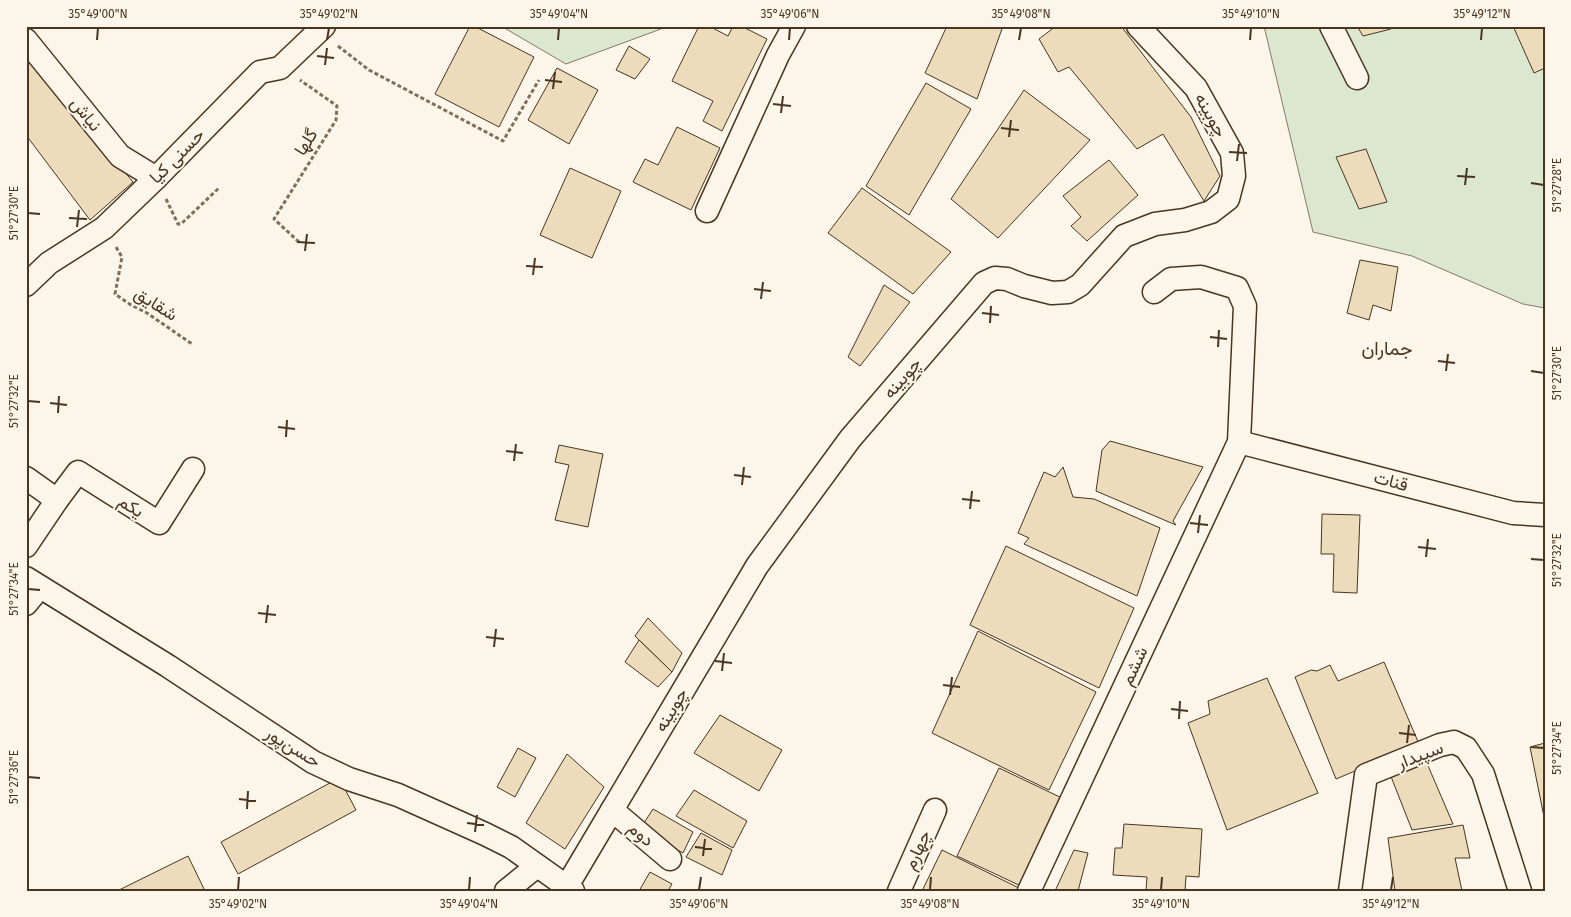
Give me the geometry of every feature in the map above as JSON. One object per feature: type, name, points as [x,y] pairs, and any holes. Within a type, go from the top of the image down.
[{"type":"street","points":[[707,212],[778,55],[794,26]]},
{"type":"street","name":"چوبینه","points":[[570,889],[612,810],[757,566],[850,439],[984,283],[995,278],[1007,279],[1024,286],[1052,293],[1068,292],[1080,285],[1124,236],[1155,224],[1185,220],[1211,212],[1228,199],[1234,176],[1232,153],[1196,88],[1138,26]]},
{"type":"street","points":[[1331,26],[1356,78]]},
{"type":"street","name":"حسنی کیا","points":[[26,285],[49,263],[104,228],[260,72],[280,68],[322,29]]},
{"type":"street","name":"نیاش","points":[[26,40],[120,156],[156,178]]},
{"type":"street","points":[[1154,292],[1172,279],[1201,277],[1237,288],[1246,306],[1239,442]]},
{"type":"street","name":"قنات","points":[[1239,442],[1513,513],[1545,516]]},
{"type":"street","name":"ششم","points":[[1028,891],[1239,442]]},
{"type":"street","name":"یکم","points":[[26,546],[78,472],[159,524],[193,469]]},
{"type":"street","points":[[26,478],[57,500]]},
{"type":"street","points":[[26,604],[33,582]]},
{"type":"street","name":"حسن‌پور","points":[[33,582],[168,666],[313,762],[349,779],[398,795],[485,834],[511,847],[570,889]]},
{"type":"street","name":"سپیدار","points":[[1350,891],[1366,775],[1440,745],[1454,742],[1466,748],[1483,774],[1520,891]]},
{"type":"street","name":"دوم","points":[[612,810],[670,859]]},
{"type":"street","name":"چهارم","points":[[898,891],[936,810]]},
{"type":"street","points":[[506,891],[537,866]]},
{"type":"path","points":[[322,29],[369,70],[503,141],[539,80]]},
{"type":"path","name":"گلها","points":[[280,68],[337,106],[336,120],[274,219],[299,242]]},
{"type":"path","points":[[156,178],[178,224],[183,223],[220,187]]},
{"type":"path","name":"شقایق","points":[[104,228],[122,257],[116,294],[131,306],[147,313],[192,344]]},
{"type":"green space","points":[[501,26],[669,26],[566,64]]},
{"type":"green space","points":[[1264,26],[1545,26],[1545,308],[1523,304],[1412,256],[1313,232]]},
{"type":"building","points":[[470,26],[474,26],[534,57],[499,127],[435,94]]},
{"type":"building","points":[[699,26],[709,26],[728,36],[733,26],[741,26],[767,39],[722,131],[703,121],[713,101],[672,81]]},
{"type":"building","points":[[947,26],[1003,26],[977,99],[925,73]]},
{"type":"building","points":[[1056,26],[1121,26],[1191,117],[1220,176],[1204,201],[1163,134],[1137,149],[1069,67],[1058,72],[1039,39]]},
{"type":"building","points":[[1357,26],[1390,26],[1391,29],[1363,36]]},
{"type":"building","points":[[1513,26],[1545,26],[1545,68],[1534,73]]},
{"type":"building","points":[[629,46],[650,59],[635,79],[616,70]]},
{"type":"building","points":[[26,52],[133,182],[90,220],[26,135]]},
{"type":"building","points":[[557,68],[598,90],[569,144],[528,120]]},
{"type":"building","points":[[926,83],[971,109],[909,215],[866,186]]},
{"type":"building","points":[[1024,90],[1090,140],[998,238],[951,199]]},
{"type":"building","points":[[677,127],[720,148],[691,210],[633,182],[645,159],[658,165]]},
{"type":"building","points":[[1366,149],[1387,202],[1359,209],[1336,157]]},
{"type":"building","points":[[1109,160],[1138,195],[1087,241],[1071,226],[1081,217],[1063,196]]},
{"type":"building","points":[[570,168],[621,191],[592,258],[540,235]]},
{"type":"building","points":[[862,188],[951,252],[913,294],[828,233]]},
{"type":"building","points":[[1360,260],[1398,267],[1391,311],[1373,305],[1369,320],[1347,313]]},
{"type":"building","points":[[884,285],[910,302],[860,366],[848,357]]},
{"type":"building","points":[[1110,441],[1203,467],[1173,521],[1176,525],[1096,491],[1102,450]]},
{"type":"building","points":[[559,445],[603,454],[588,527],[555,520],[569,465],[555,462]]},
{"type":"building","points":[[1063,467],[1073,497],[1094,499],[1160,528],[1137,596],[1024,544],[1029,538],[1018,533],[1044,472],[1055,477]]},
{"type":"building","points":[[1322,514],[1360,515],[1357,593],[1333,592],[1334,554],[1321,554]]},
{"type":"building","points":[[1006,546],[1134,608],[1099,688],[970,625]]},
{"type":"building","points":[[648,618],[682,653],[672,672],[635,636]]},
{"type":"building","points":[[978,631],[1096,692],[1049,790],[932,733]]},
{"type":"building","points":[[639,640],[672,672],[658,687],[625,662]]},
{"type":"building","points":[[1384,662],[1419,744],[1336,779],[1295,677],[1330,665],[1338,681]]},
{"type":"building","points":[[1267,678],[1318,793],[1227,830],[1188,723],[1210,714],[1208,701]]},
{"type":"building","points":[[720,715],[782,750],[759,791],[694,753]]},
{"type":"building","points":[[1545,743],[1545,822],[1530,747]]},
{"type":"building","points":[[518,748],[536,758],[515,797],[497,787]]},
{"type":"building","points":[[567,754],[604,787],[565,849],[526,823]]},
{"type":"building","points":[[1426,761],[1453,824],[1412,830],[1390,774]]},
{"type":"building","points":[[999,768],[1064,799],[1023,887],[957,856]]},
{"type":"building","points":[[339,778],[356,810],[238,874],[221,842]]},
{"type":"building","points":[[694,790],[747,821],[733,848],[676,816]]},
{"type":"building","points":[[653,809],[693,832],[683,853],[640,829]]},
{"type":"building","points":[[1124,824],[1202,829],[1199,877],[1186,876],[1185,891],[1146,891],[1147,877],[1113,875],[1115,848],[1122,848]]},
{"type":"building","points":[[1463,825],[1470,858],[1455,858],[1462,891],[1395,891],[1388,838]]},
{"type":"building","points":[[701,833],[732,850],[722,875],[686,857]]},
{"type":"building","points":[[942,850],[1023,890],[922,891]]},
{"type":"building","points":[[1074,850],[1088,853],[1078,891],[1055,891]]},
{"type":"building","points":[[188,856],[205,891],[117,891]]},
{"type":"building","points":[[650,872],[672,884],[668,891],[639,891]]},
{"type":"district","name":"جماران","points":[[1387,348]]}]
